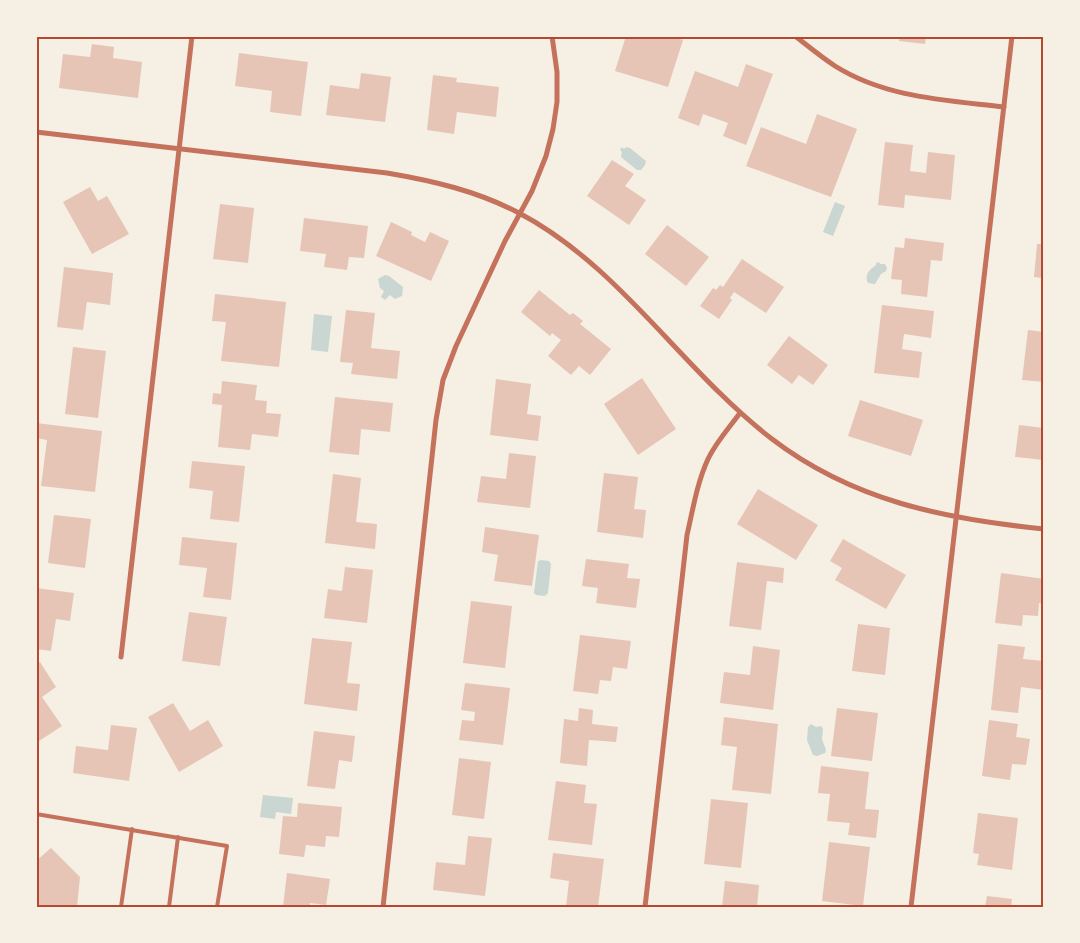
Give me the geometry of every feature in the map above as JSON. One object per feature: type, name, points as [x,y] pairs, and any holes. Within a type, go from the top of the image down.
[{"type":"street","points":[[121,657],[192,36]]},
{"type":"street","points":[[383,907],[436,420],[443,380],[471,313],[546,156],[553,129],[556,102],[557,72],[552,36]]},
{"type":"street","points":[[795,36],[835,66],[860,79],[889,90],[921,98],[1004,107]]},
{"type":"street","points":[[911,907],[1012,36]]},
{"type":"street","points":[[36,132],[387,173],[424,179],[463,189],[519,214],[551,233],[579,254],[620,292],[740,413],[774,440],[821,470],[869,493],[918,510],[957,518],[1044,529]]},
{"type":"street","points":[[645,907],[687,535],[697,486],[709,458],[740,413]]},
{"type":"lane","points":[[36,814],[227,846],[217,907]]},
{"type":"lane","points":[[121,907],[132,829]]},
{"type":"lane","points":[[168,907],[178,837]]},
{"type":"shaded area","points":[[622,147],[624,149],[626,147],[630,148],[646,161],[641,170],[637,170],[621,157],[622,152],[620,150]]},
{"type":"shaded area","points":[[835,202],[845,206],[833,236],[823,232]]},
{"type":"shaded area","points":[[879,262],[880,264],[885,264],[886,271],[881,274],[875,284],[868,283],[868,273]]},
{"type":"shaded area","points":[[385,275],[403,287],[402,296],[395,299],[390,295],[385,300],[381,297],[384,291],[380,288],[378,279]]},
{"type":"shaded area","points":[[314,314],[332,316],[328,352],[311,350]]},
{"type":"shaded area","points":[[538,561],[549,561],[551,564],[548,593],[545,596],[534,593]]},
{"type":"shaded area","points":[[811,724],[816,727],[821,726],[823,729],[822,739],[826,750],[825,753],[817,756],[813,755],[807,740],[808,727]]},
{"type":"shaded area","points":[[263,795],[293,798],[291,814],[276,812],[275,819],[260,817]]},
{"type":"building","points":[[626,36],[670,36],[683,40],[668,87],[615,71]]},
{"type":"building","points":[[900,36],[926,36],[925,44],[899,41]]},
{"type":"building","points":[[92,44],[114,47],[113,58],[142,62],[138,98],[59,88],[63,54],[90,57]]},
{"type":"building","points":[[239,53],[308,62],[301,116],[270,112],[272,91],[235,86]]},
{"type":"building","points":[[746,64],[773,74],[746,145],[723,136],[728,123],[703,114],[699,126],[678,118],[695,71],[738,87]]},
{"type":"building","points":[[361,73],[391,77],[385,122],[326,115],[330,85],[359,89]]},
{"type":"building","points":[[433,75],[457,78],[456,82],[499,87],[496,117],[457,112],[454,134],[427,130]]},
{"type":"building","points":[[817,114],[857,129],[831,197],[746,166],[761,127],[806,144]]},
{"type":"building","points":[[885,142],[913,145],[910,171],[926,173],[928,152],[955,155],[951,200],[905,195],[904,208],[878,205]]},
{"type":"building","points":[[612,160],[634,174],[625,186],[646,200],[629,225],[587,196]]},
{"type":"building","points":[[90,187],[98,201],[107,196],[129,234],[92,254],[63,202]]},
{"type":"building","points":[[220,204],[254,208],[248,263],[213,259]]},
{"type":"building","points":[[304,218],[368,226],[364,258],[349,257],[347,270],[324,267],[326,254],[300,251]]},
{"type":"building","points":[[391,222],[412,232],[411,235],[425,242],[430,232],[449,241],[431,281],[376,256]]},
{"type":"building","points":[[667,225],[709,257],[686,286],[645,254]]},
{"type":"building","points":[[905,238],[944,243],[942,261],[931,260],[927,297],[901,294],[902,280],[891,279],[895,247],[904,248]]},
{"type":"building","points":[[1037,244],[1044,244],[1044,278],[1034,277]]},
{"type":"building","points":[[742,259],[784,287],[766,313],[734,292],[730,298],[732,300],[719,319],[700,306],[713,288],[716,290],[720,285],[723,287]]},
{"type":"building","points":[[64,267],[113,273],[110,305],[87,302],[83,330],[57,327]]},
{"type":"building","points":[[539,290],[570,315],[573,313],[583,321],[580,324],[611,349],[590,375],[579,366],[571,375],[548,356],[561,340],[552,333],[550,336],[521,312]]},
{"type":"building","points":[[215,294],[286,302],[279,367],[221,361],[226,322],[212,321]]},
{"type":"building","points":[[882,305],[934,311],[931,338],[904,334],[902,349],[922,352],[919,378],[874,373]]},
{"type":"building","points":[[346,310],[375,313],[371,348],[400,351],[397,379],[351,374],[353,363],[340,362]]},
{"type":"building","points":[[1028,330],[1044,332],[1044,382],[1022,380]]},
{"type":"building","points":[[789,336],[828,365],[813,385],[799,375],[792,384],[767,365]]},
{"type":"building","points":[[73,347],[106,351],[98,418],[65,414]]},
{"type":"building","points":[[642,378],[676,429],[638,455],[604,404]]},
{"type":"building","points":[[496,379],[531,384],[527,414],[541,416],[538,441],[490,435]]},
{"type":"building","points":[[222,381],[257,385],[255,400],[267,401],[266,413],[281,414],[278,437],[252,434],[250,450],[218,447],[222,405],[212,404],[213,393],[221,394]]},
{"type":"building","points":[[335,397],[393,403],[390,432],[361,429],[359,455],[329,452]]},
{"type":"building","points":[[860,400],[923,420],[911,456],[848,436]]},
{"type":"building","points":[[36,423],[102,431],[95,492],[41,486],[47,440],[36,438]]},
{"type":"building","points":[[1019,425],[1044,428],[1044,460],[1015,457]]},
{"type":"building","points":[[509,453],[536,456],[530,508],[477,502],[481,476],[506,479]]},
{"type":"building","points":[[192,461],[245,466],[239,522],[210,519],[213,491],[189,488]]},
{"type":"building","points":[[604,473],[638,477],[634,509],[646,510],[643,538],[597,532]]},
{"type":"building","points":[[333,474],[361,478],[356,522],[377,524],[375,549],[325,543]]},
{"type":"building","points":[[758,489],[818,525],[796,560],[737,524]]},
{"type":"building","points":[[54,515],[91,519],[85,568],[48,563]]},
{"type":"building","points":[[485,527],[539,535],[532,586],[494,581],[498,555],[482,552]]},
{"type":"building","points":[[182,537],[237,543],[231,600],[203,597],[207,568],[179,565]]},
{"type":"building","points":[[843,539],[906,575],[886,609],[835,580],[842,568],[830,561]]},
{"type":"building","points":[[586,559],[629,564],[627,578],[640,579],[636,608],[596,603],[598,588],[582,586]]},
{"type":"building","points":[[737,562],[784,568],[783,583],[767,581],[761,630],[729,626]]},
{"type":"building","points":[[345,567],[373,570],[367,623],[324,618],[328,589],[342,591]]},
{"type":"building","points":[[1001,573],[1044,579],[1044,604],[1039,603],[1038,616],[1023,615],[1022,626],[995,623]]},
{"type":"building","points":[[36,588],[74,593],[70,621],[56,619],[51,651],[36,649]]},
{"type":"building","points":[[471,601],[512,606],[505,668],[463,663]]},
{"type":"building","points":[[189,612],[227,617],[220,666],[182,661]]},
{"type":"building","points":[[858,624],[890,628],[885,675],[852,671]]},
{"type":"building","points":[[580,635],[631,641],[627,669],[613,667],[611,681],[600,680],[598,694],[573,691]]},
{"type":"building","points":[[312,638],[352,642],[347,683],[360,684],[357,711],[304,704]]},
{"type":"building","points":[[998,644],[1025,647],[1023,659],[1044,661],[1044,690],[1021,687],[1018,713],[991,710]]},
{"type":"building","points":[[753,646],[780,650],[773,710],[720,703],[724,672],[750,675]]},
{"type":"building","points":[[40,662],[56,687],[42,697],[62,726],[36,743],[36,665]]},
{"type":"building","points":[[465,683],[510,688],[503,745],[459,740],[462,720],[474,721],[475,712],[461,710]]},
{"type":"building","points":[[173,703],[190,731],[208,720],[223,746],[179,772],[148,717]]},
{"type":"building","points":[[579,708],[593,710],[592,724],[618,727],[616,742],[589,740],[587,766],[560,763],[564,719],[578,721]]},
{"type":"building","points":[[837,708],[878,713],[872,761],[831,756]]},
{"type":"building","points":[[724,717],[778,724],[771,794],[732,790],[737,747],[721,745]]},
{"type":"building","points":[[989,720],[1018,724],[1016,737],[1030,739],[1026,765],[1012,764],[1010,780],[982,776]]},
{"type":"building","points":[[111,725],[137,728],[129,781],[73,773],[76,746],[108,750]]},
{"type":"building","points":[[314,731],[355,736],[352,762],[339,760],[335,789],[307,786]]},
{"type":"building","points":[[459,758],[491,762],[484,819],[452,815]]},
{"type":"building","points":[[821,766],[869,772],[865,809],[879,810],[876,838],[848,835],[850,823],[827,821],[830,794],[818,793]]},
{"type":"building","points":[[556,781],[586,785],[584,803],[597,804],[592,845],[548,840]]},
{"type":"building","points":[[711,799],[748,803],[741,868],[704,864]]},
{"type":"building","points":[[298,803],[342,807],[339,837],[326,836],[325,847],[306,845],[304,857],[279,854],[283,816],[297,817]]},
{"type":"building","points":[[978,813],[1018,818],[1012,870],[977,865],[979,854],[973,853]]},
{"type":"building","points":[[468,836],[492,838],[485,896],[433,890],[436,862],[465,865]]},
{"type":"building","points":[[829,842],[870,847],[863,906],[822,901]]},
{"type":"building","points":[[51,848],[80,877],[77,907],[36,907],[36,861]]},
{"type":"building","points":[[553,853],[604,859],[598,907],[566,907],[569,881],[550,878]]},
{"type":"building","points":[[287,873],[330,879],[326,905],[310,903],[310,907],[283,907]]},
{"type":"building","points":[[725,881],[759,885],[757,907],[722,907]]},
{"type":"building","points":[[987,896],[1012,899],[1011,907],[985,907]]}]
